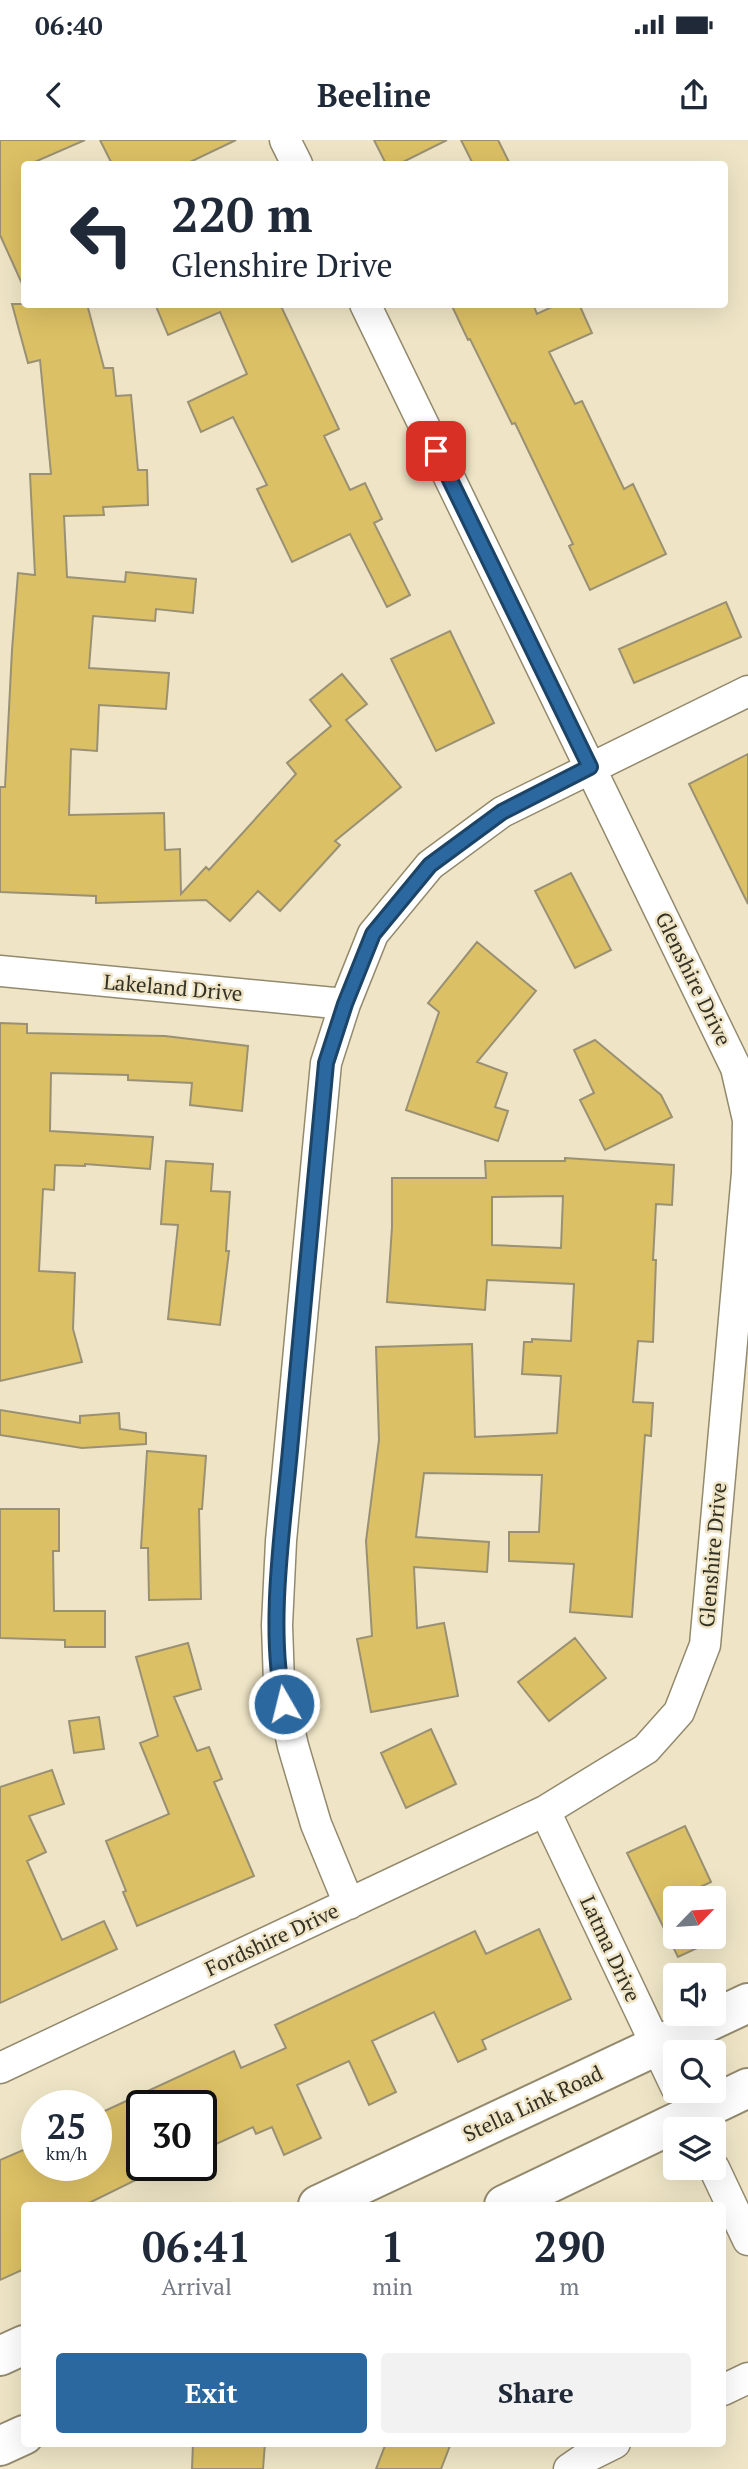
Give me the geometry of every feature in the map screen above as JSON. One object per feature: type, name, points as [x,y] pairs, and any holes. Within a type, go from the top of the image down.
[{"type":"main road","name":"Stella Link Road","points":[[324,2202],[748,2003]]},
{"type":"main road","points":[[509,2202],[685,2106],[748,2088]]},
{"type":"main road","points":[[0,2357],[21,2346]]},
{"type":"main road","points":[[0,2446],[21,2436]]},
{"type":"street","points":[[285,140],[296,161]]},
{"type":"street","name":"Glenshire Drive","points":[[367,308],[736,1068],[748,1120],[747,1173],[705,1645],[679,1712],[646,1749],[545,1811]]},
{"type":"street","points":[[349,1903],[316,1824],[293,1746],[279,1684],[277,1625],[281,1541],[326,1063],[345,1004],[373,934],[430,865],[502,812],[748,691]]},
{"type":"street","name":"Lakeland Drive","points":[[0,971],[345,1004]]},
{"type":"street","name":"Fordshire Drive","points":[[0,2068],[545,1811]]},
{"type":"street","name":"Latma Drive","points":[[545,1811],[685,2106]]},
{"type":"street","points":[[720,2180],[748,2240]]},
{"type":"street","points":[[726,2389],[748,2378]]},
{"type":"street","points":[[569,2469],[607,2447]]},
{"type":"building","points":[[0,140],[85,140],[37,161],[21,161],[21,281],[0,235]]},
{"type":"building","points":[[100,140],[236,140],[192,161],[110,161]]},
{"type":"building","points":[[374,140],[447,140],[405,161],[384,161]]},
{"type":"building","points":[[461,140],[498,140],[508,161],[472,161]]},
{"type":"building","points":[[12,304],[21,304],[21,308],[88,308],[104,368],[113,368],[116,396],[131,395],[138,470],[147,470],[148,505],[103,507],[104,515],[64,516],[67,577],[125,582],[126,572],[196,579],[193,613],[156,609],[155,621],[93,616],[89,668],[169,673],[166,709],[99,705],[97,751],[71,749],[69,815],[164,813],[165,850],[180,849],[181,894],[206,867],[209,870],[296,774],[287,763],[331,726],[310,700],[342,674],[367,704],[346,720],[401,787],[335,841],[340,845],[280,911],[258,891],[230,921],[206,900],[96,903],[96,896],[0,892],[0,787],[5,787],[18,573],[35,575],[30,474],[51,474],[40,360],[28,363]]},
{"type":"building","points":[[157,308],[282,308],[339,429],[324,436],[350,490],[365,483],[382,519],[374,523],[410,595],[387,607],[350,534],[292,562],[257,489],[267,485],[233,417],[201,432],[188,402],[247,374],[220,312],[168,335]]},
{"type":"building","points":[[453,308],[535,308],[537,314],[550,308],[581,308],[592,333],[549,352],[575,404],[582,401],[624,489],[633,484],[666,554],[590,590],[569,546],[573,544],[515,423],[512,424],[470,339],[468,340]]},
{"type":"building","points":[[726,602],[741,637],[634,683],[619,649]]},
{"type":"building","points":[[450,631],[494,723],[436,751],[391,659]]},
{"type":"building","points":[[748,754],[748,904],[689,784]]},
{"type":"building","points":[[571,873],[611,950],[575,968],[535,891]]},
{"type":"building","points":[[477,942],[536,991],[477,1062],[507,1073],[495,1107],[508,1111],[498,1141],[406,1110],[439,1012],[428,1003]]},
{"type":"building","points":[[0,1023],[27,1024],[27,1033],[165,1036],[248,1046],[242,1111],[190,1105],[192,1083],[128,1080],[128,1075],[51,1073],[50,1131],[153,1137],[150,1169],[85,1164],[55,1165],[54,1190],[43,1189],[39,1271],[75,1273],[73,1329],[82,1362],[0,1381]]},
{"type":"building","points":[[595,1040],[661,1095],[672,1117],[605,1150],[580,1100],[594,1093],[574,1050]]},
{"type":"building","points":[[565,1158],[674,1165],[672,1205],[656,1204],[653,1342],[638,1341],[633,1402],[653,1403],[651,1436],[645,1435],[632,1617],[570,1612],[574,1564],[509,1561],[509,1532],[539,1532],[542,1475],[424,1473],[416,1537],[489,1542],[487,1572],[414,1567],[417,1628],[444,1623],[458,1696],[371,1712],[357,1639],[372,1636],[366,1541],[379,1440],[376,1347],[472,1344],[475,1437],[557,1433],[561,1376],[522,1374],[524,1342],[532,1342],[532,1339],[571,1341],[574,1284],[487,1280],[485,1310],[387,1302],[392,1178],[486,1178],[485,1161],[565,1161]],"holes":[[[563,1196],[561,1248],[492,1245],[492,1197]]]},
{"type":"building","points":[[166,1161],[213,1164],[211,1191],[230,1192],[226,1251],[229,1251],[220,1325],[168,1319],[178,1225],[161,1224]]},
{"type":"building","points":[[0,1410],[80,1423],[80,1416],[119,1413],[120,1429],[146,1433],[146,1444],[82,1448],[0,1435]]},
{"type":"building","points":[[147,1451],[206,1456],[202,1509],[199,1509],[201,1599],[149,1600],[148,1548],[141,1548]]},
{"type":"building","points":[[0,1509],[59,1509],[59,1551],[53,1551],[54,1611],[105,1611],[105,1647],[65,1647],[65,1640],[0,1638]]},
{"type":"building","points":[[575,1638],[606,1678],[549,1721],[518,1682]]},
{"type":"building","points":[[188,1643],[201,1689],[174,1697],[197,1751],[209,1747],[222,1779],[214,1782],[254,1876],[137,1926],[106,1841],[169,1814],[140,1743],[158,1736],[136,1657]]},
{"type":"building","points":[[99,1717],[104,1749],[74,1753],[69,1721]]},
{"type":"building","points":[[431,1729],[456,1784],[406,1808],[381,1753]]},
{"type":"building","points":[[52,1770],[64,1804],[29,1816],[46,1852],[27,1861],[62,1940],[104,1921],[117,1949],[0,2003],[0,1787]]},
{"type":"building","points":[[685,1826],[711,1882],[702,1886],[663,1886],[663,1926],[627,1853]]},
{"type":"building","points":[[539,1929],[571,1999],[482,2040],[486,2049],[458,2062],[434,2012],[372,2041],[396,2092],[369,2105],[349,2061],[297,2085],[321,2138],[284,2155],[272,2127],[256,2134],[253,2127],[217,2144],[217,2090],[150,2090],[234,2051],[241,2068],[286,2048],[275,2025],[475,1931],[486,1954]]},
{"type":"building","points":[[675,1950],[693,1950],[678,1957]]},
{"type":"building","points":[[126,2101],[126,2181],[134,2181],[91,2202],[21,2202],[21,2270],[0,2280],[0,2160],[21,2151],[21,2181],[112,2181],[112,2108]]},
{"type":"building","points":[[193,2447],[265,2447],[263,2469],[192,2469]]},
{"type":"building","points":[[384,2447],[449,2447],[441,2469],[376,2469]]},
{"type":"route","points":[[284,1704],[279,1684],[277,1625],[281,1541],[326,1063],[345,1004],[373,934],[430,865],[502,812],[590,767],[436,451]]}]
